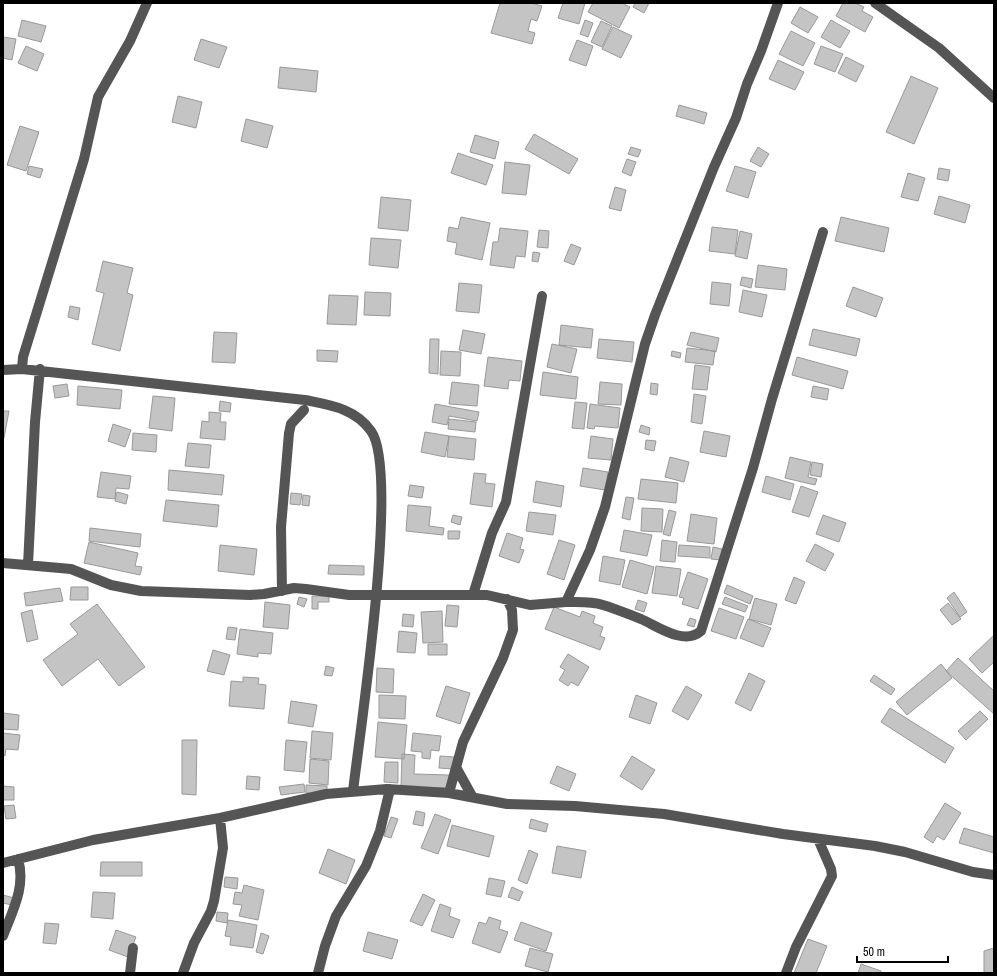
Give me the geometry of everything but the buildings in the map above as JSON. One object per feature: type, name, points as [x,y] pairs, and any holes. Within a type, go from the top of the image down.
[{"type":"street","points":[[22,369],[23,357],[84,159],[98,97],[130,41],[147,3]]},
{"type":"street","points":[[566,602],[590,550],[605,507],[645,344],[655,315],[714,167],[736,118],[747,84],[761,51],[778,3]]},
{"type":"street","points":[[875,3],[939,48],[994,98]]},
{"type":"street","points":[[3,563],[71,569],[111,585],[141,591],[250,595],[282,592],[294,588],[306,588],[348,595],[497,596],[530,605],[566,602],[601,604],[641,619],[672,634],[682,636],[694,635],[701,631],[753,468],[772,399],[824,232]]},
{"type":"street","points":[[473,595],[492,533],[506,502],[542,296]]},
{"type":"street","points":[[28,565],[34,422],[40,369]]},
{"type":"street","points":[[3,370],[40,369],[304,400],[341,409],[356,415],[372,432],[380,458],[382,501],[376,595],[353,791]]},
{"type":"street","points":[[282,592],[281,527],[288,440],[290,424],[304,410]]},
{"type":"street","points":[[507,599],[512,610],[514,622]]},
{"type":"street","points":[[449,793],[457,769],[463,742],[503,658],[514,622],[530,605]]},
{"type":"street","points":[[457,769],[472,796]]},
{"type":"street","points":[[318,973],[325,946],[336,916],[366,866],[380,831],[390,789]]},
{"type":"street","points":[[3,863],[93,840],[220,818],[326,794],[390,789],[449,793],[472,796],[507,804],[575,806],[664,814],[905,852],[973,872],[994,875]]},
{"type":"street","points":[[184,973],[194,943],[207,919],[214,901],[223,848],[220,818]]},
{"type":"street","points":[[786,973],[796,947],[832,876],[831,869],[818,839]]},
{"type":"street","points":[[3,936],[17,898],[22,879],[18,858]]},
{"type":"street","points":[[130,973],[133,948]]}]
